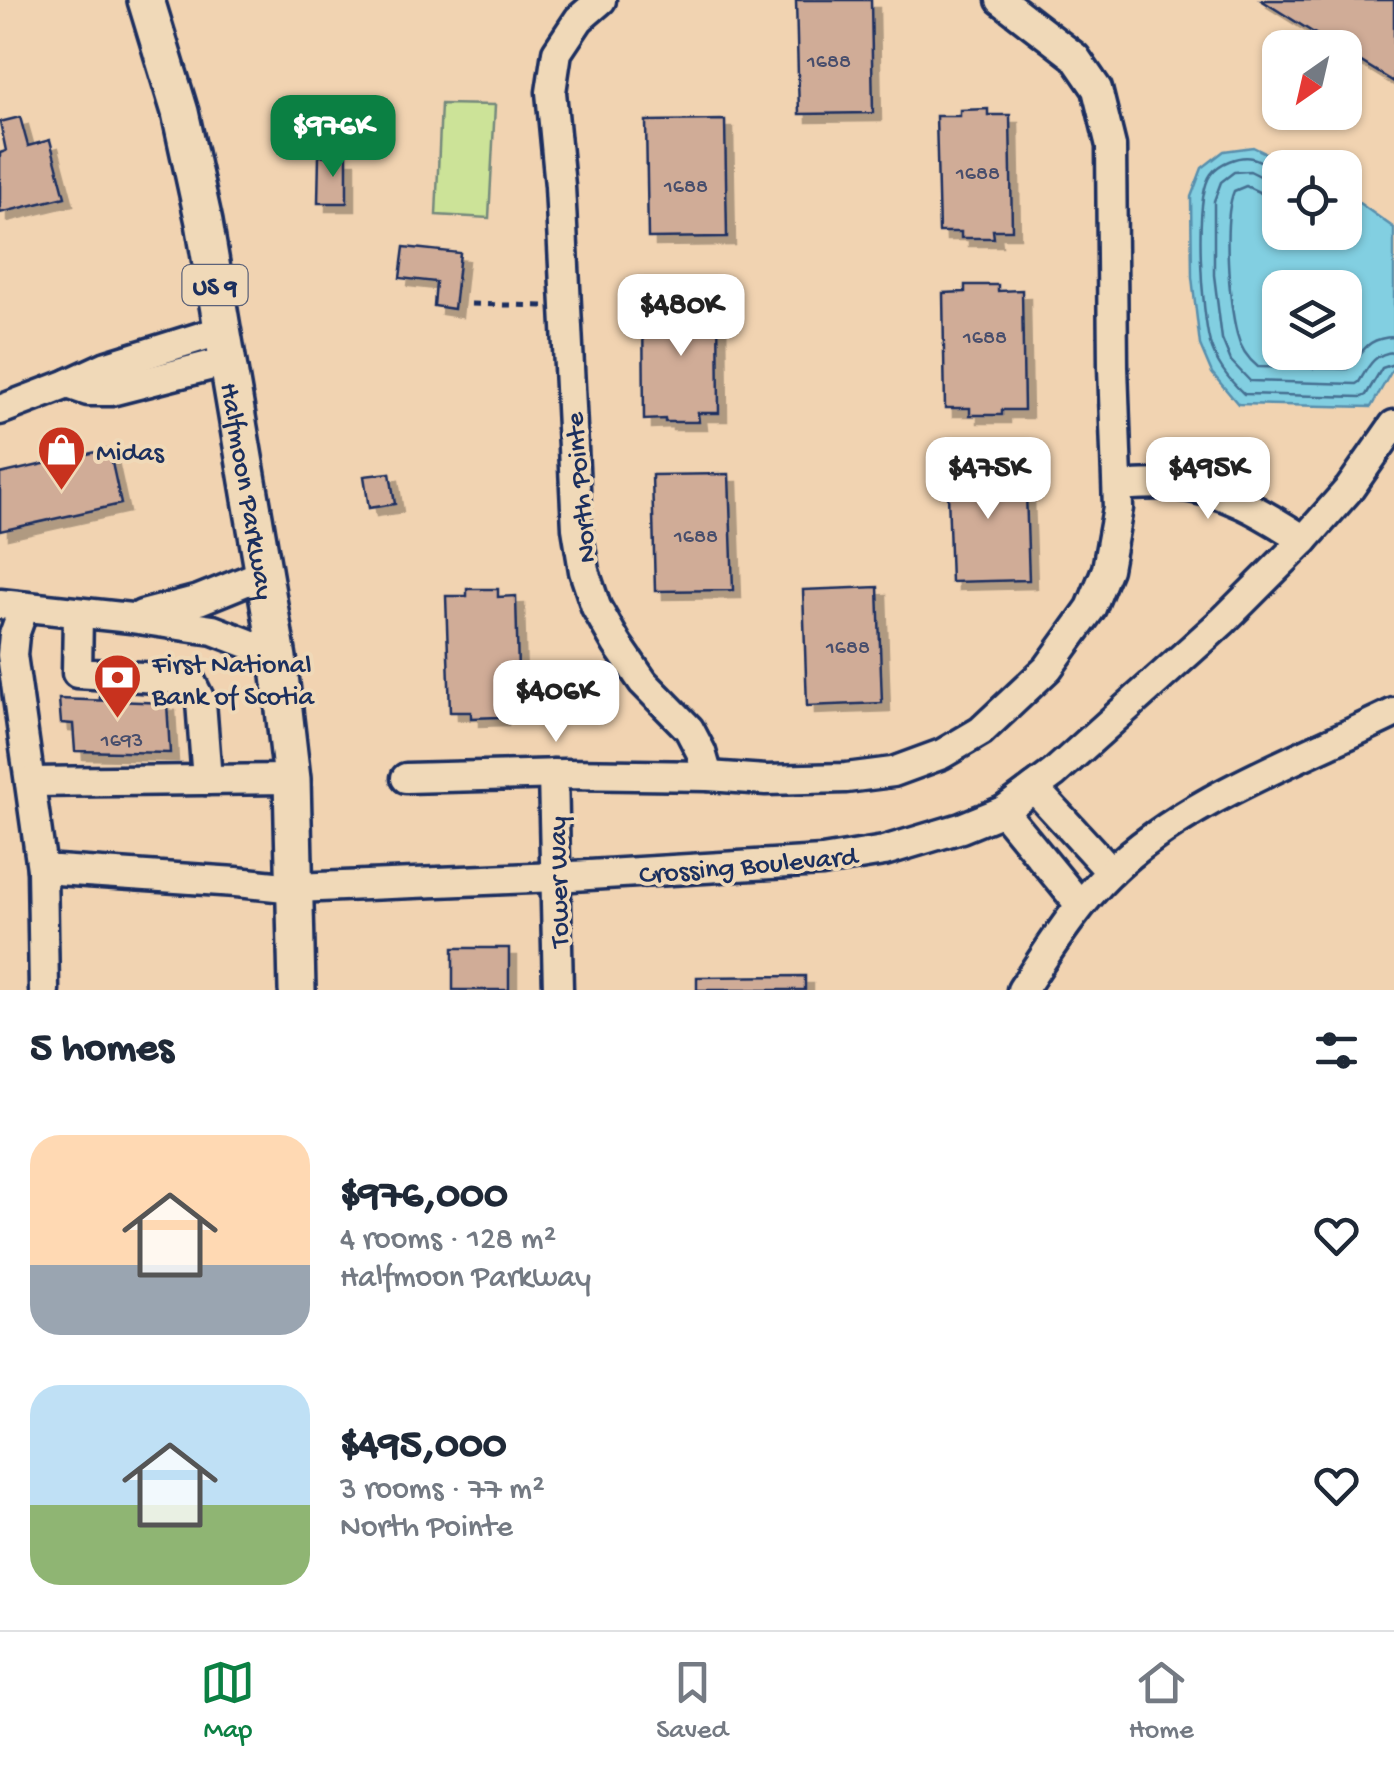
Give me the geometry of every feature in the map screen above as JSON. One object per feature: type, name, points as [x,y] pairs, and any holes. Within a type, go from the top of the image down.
[{"type":"main road","name":"Halfmoon Parkway","points":[[146,0],[180,112],[204,222],[278,658],[292,779],[297,990]]},
{"type":"street","name":"North Pointe","points":[[601,0],[578,19],[556,52],[551,92],[560,186],[577,528],[584,571],[596,607],[643,682],[689,730],[708,776]]},
{"type":"street","points":[[406,778],[554,774],[766,780],[846,778],[893,772],[942,754],[981,730],[1048,668],[1091,608],[1107,569],[1118,508],[1111,146],[1098,89],[1075,57],[1001,0]]},
{"type":"street","points":[[0,410],[107,366],[225,345]]},
{"type":"street","name":"Crossing Boulevard","points":[[42,868],[295,888],[556,877],[837,858],[884,851],[961,828],[1004,811],[1054,773],[1223,622],[1350,488],[1394,425]]},
{"type":"street","points":[[1118,486],[1172,484],[1202,489],[1238,501],[1304,540]]},
{"type":"street","points":[[131,618],[198,600],[263,574]]},
{"type":"street","points":[[44,990],[42,868],[12,655],[12,605],[213,630],[278,658]]},
{"type":"street","points":[[78,614],[77,673],[190,680],[201,702],[208,780]]},
{"type":"street","points":[[1022,990],[1080,904],[1110,872],[1148,842],[1223,794],[1394,713]]},
{"type":"street","name":"Tower Way","points":[[554,774],[558,990]]},
{"type":"street","points":[[30,782],[292,779]]},
{"type":"street","points":[[1034,788],[1110,872]]},
{"type":"street","points":[[1004,811],[1080,904]]},
{"type":"path","points":[[470,304],[566,306]]},
{"type":"green space","points":[[441,104],[495,105],[489,218],[436,215]]},
{"type":"water","points":[[1253,147],[1262,151],[1262,250],[1362,250],[1362,205],[1394,228],[1394,367],[1371,407],[1238,404],[1212,373],[1200,345],[1192,277],[1191,197],[1202,168],[1224,151]]},
{"type":"building","points":[[796,0],[871,0],[873,113],[799,114]]},
{"type":"building","points":[[1261,0],[1394,0],[1394,82],[1362,62],[1362,30],[1309,30]]},
{"type":"building","points":[[988,109],[988,115],[1010,115],[1012,230],[993,230],[994,238],[961,238],[961,232],[939,232],[936,116],[960,116],[960,110]]},
{"type":"building","points":[[20,117],[28,146],[50,140],[65,197],[0,213],[0,153],[6,151],[0,122]]},
{"type":"building","points":[[725,120],[727,237],[648,238],[646,121]]},
{"type":"building","points":[[319,156],[347,156],[347,203],[318,203]]},
{"type":"building","points":[[404,247],[460,253],[454,309],[434,306],[436,282],[400,278]]},
{"type":"building","points":[[965,285],[998,285],[998,291],[1022,290],[1024,410],[970,415],[970,408],[945,408],[943,293],[965,292]]},
{"type":"building","points":[[666,294],[696,294],[696,302],[718,302],[719,413],[698,413],[699,422],[644,420],[643,301],[667,301]]},
{"type":"building","points":[[109,449],[121,504],[0,531],[0,474]]},
{"type":"building","points":[[1025,462],[1029,580],[951,582],[947,464]]},
{"type":"building","points":[[390,473],[395,504],[369,508],[364,476]]},
{"type":"building","points":[[729,474],[733,590],[655,591],[652,475]]},
{"type":"building","points":[[878,587],[882,703],[807,706],[803,590]]},
{"type":"building","points":[[467,589],[498,589],[498,597],[516,596],[519,710],[500,711],[500,717],[471,718],[471,712],[450,712],[446,596],[467,596]]},
{"type":"building","points":[[97,666],[115,668],[117,701],[100,700]]},
{"type":"building","points":[[59,699],[167,703],[170,753],[75,751],[73,724],[61,723]]},
{"type":"building","points":[[453,948],[509,948],[509,990],[453,990]]},
{"type":"building","points":[[805,976],[805,990],[697,990],[697,977]]},
{"type":"place","name":"Midas","points":[[61,492]]},
{"type":"place","name":"First National Bank of Scotia","points":[[117,720]]}]
